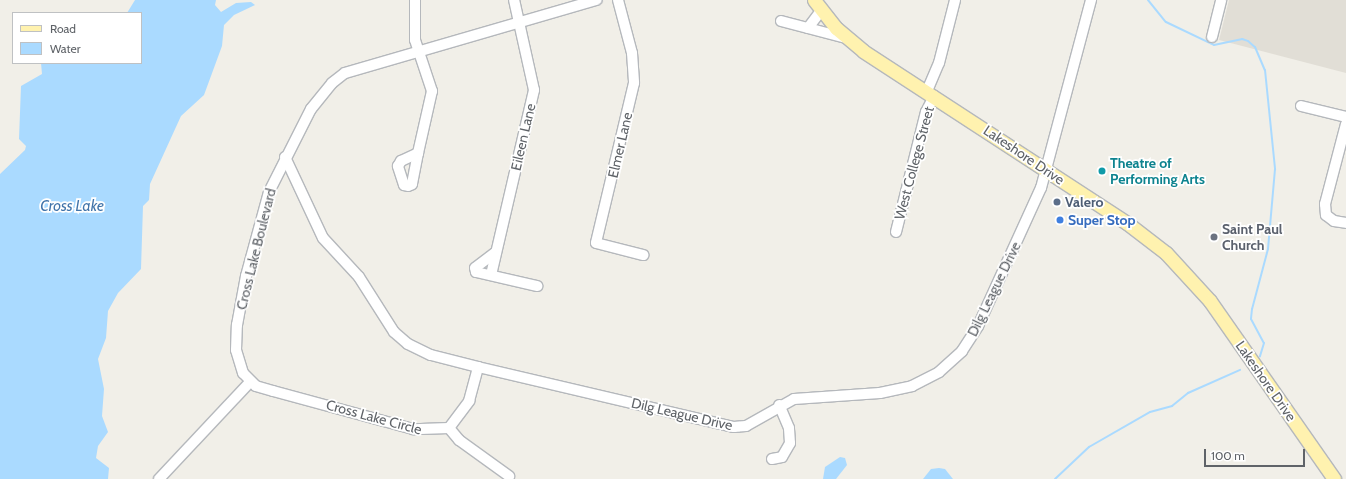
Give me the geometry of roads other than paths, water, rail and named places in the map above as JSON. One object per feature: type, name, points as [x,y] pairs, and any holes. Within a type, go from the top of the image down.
[{"type":"main road","name":"Lakeshore Drive","points":[[814,0],[821,11],[846,38],[1150,239],[1189,276],[1334,479]]},
{"type":"street","points":[[415,0],[418,50],[432,91],[418,153]]},
{"type":"street","name":"Eileen Lane","points":[[491,275],[534,90],[514,0]]},
{"type":"street","name":"Cross Lake Boulevard","points":[[250,382],[237,358],[237,325],[263,210],[285,157],[311,109],[332,83],[360,66],[596,0]]},
{"type":"street","name":"Elmer Lane","points":[[618,0],[632,53],[634,83],[596,243],[643,255]]},
{"type":"street","name":"West College Street","points":[[896,232],[955,0]]},
{"type":"street","name":"Dilg League Drive","points":[[285,157],[323,238],[359,277],[394,332],[423,352],[478,367],[734,427],[752,424],[779,405],[804,398],[897,390],[927,380],[951,363],[978,326],[1047,170],[1092,0]]},
{"type":"street","points":[[1212,37],[1221,0]]},
{"type":"street","points":[[808,28],[821,11]]},
{"type":"street","points":[[781,21],[846,38]]},
{"type":"street","points":[[1301,106],[1346,117]]},
{"type":"street","points":[[1346,124],[1325,204],[1326,215],[1334,221],[1346,223]]},
{"type":"street","points":[[496,252],[475,268],[491,275],[537,286]]},
{"type":"street","points":[[478,367],[469,401],[449,428],[459,440],[509,476]]},
{"type":"street","points":[[159,479],[250,382]]},
{"type":"street","name":"Cross Lake Circle","points":[[250,382],[413,428],[431,431],[449,428]]},
{"type":"street","points":[[772,458],[782,457],[790,442],[789,428],[779,405]]},
{"type":"water","name":"Cross Lake","points":[[135,0],[216,0],[215,5],[221,12],[236,3],[251,2],[255,5],[234,15],[224,25],[222,46],[204,95],[181,116],[150,184],[149,200],[143,206],[141,269],[118,293],[108,311],[106,338],[98,359],[104,389],[102,416],[108,432],[98,446],[96,458],[109,468],[108,479],[0,479],[0,174],[25,150],[26,146],[19,139],[21,86],[42,74],[41,64],[142,64],[142,12],[128,12]]},
{"type":"water","points":[[840,457],[845,458],[847,465],[836,479],[823,479],[825,467]]},
{"type":"water","points":[[931,469],[945,469],[953,479],[923,479]]},
{"type":"waterway","points":[[1148,0],[1166,22],[1214,45],[1242,39],[1248,41],[1255,47],[1265,70],[1275,169],[1268,249],[1252,309],[1251,319],[1264,343],[1260,356]]},
{"type":"waterway","points":[[1055,479],[1089,447],[1150,412],[1172,406],[1188,393],[1240,370]]},
{"type":"place","name":"Theatre of Performing Arts","points":[[1102,171]]},
{"type":"place","name":"Valero","points":[[1057,202]]},
{"type":"place","name":"Super Stop","points":[[1060,220]]},
{"type":"place","name":"Saint Paul Church","points":[[1214,237]]}]
